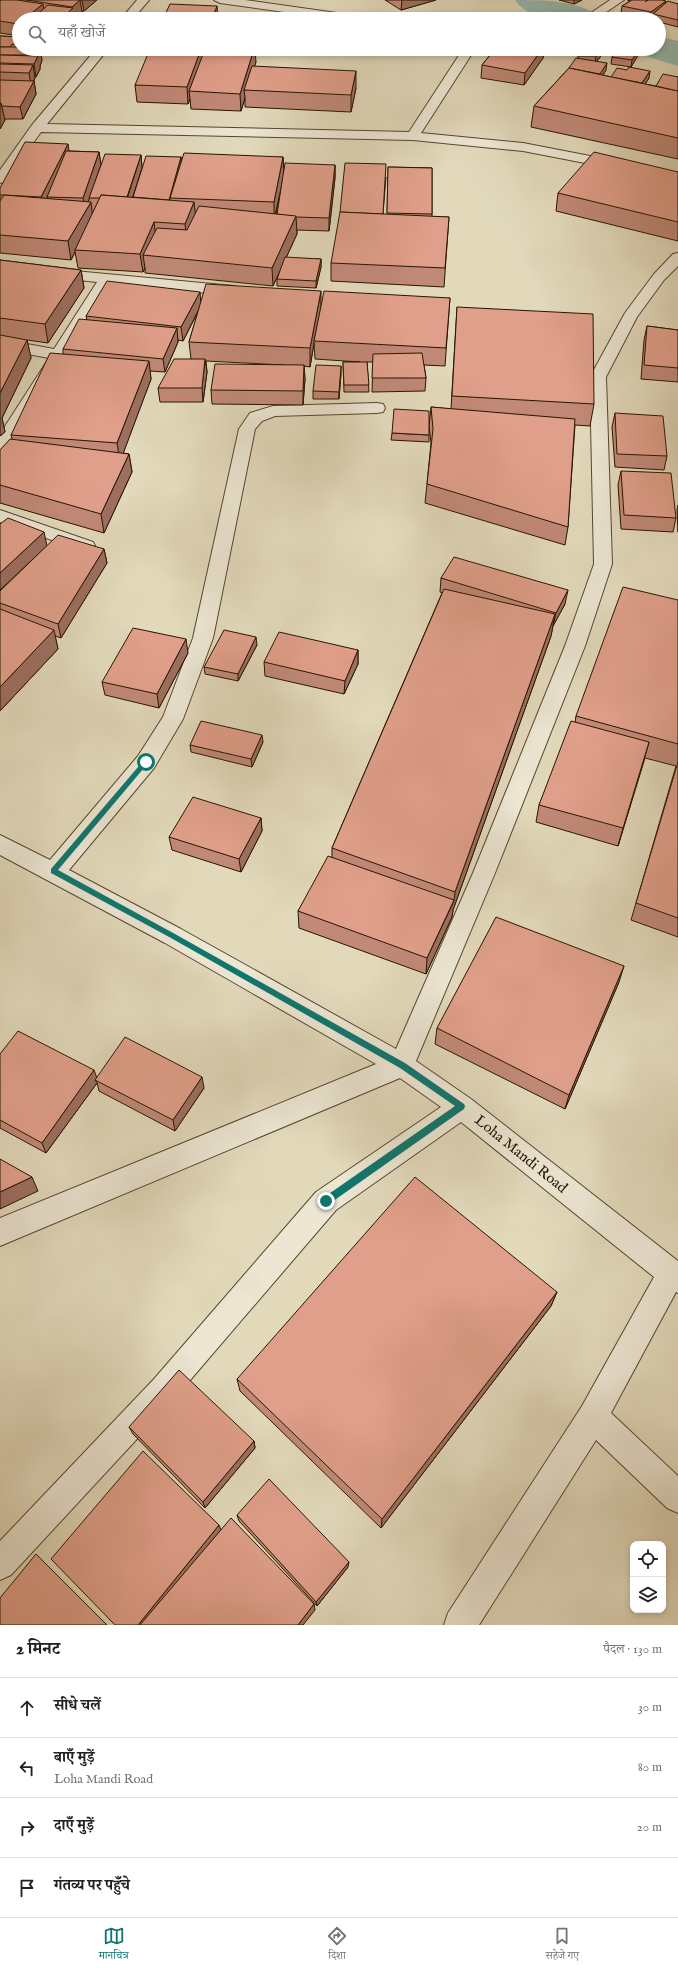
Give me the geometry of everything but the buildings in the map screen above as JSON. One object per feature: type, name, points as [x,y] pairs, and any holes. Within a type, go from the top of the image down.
[{"type":"street","points":[[133,12],[143,0]]},
{"type":"street","points":[[220,0],[311,12]]},
{"type":"street","points":[[599,12],[618,0]]},
{"type":"street","points":[[345,6],[350,12]]},
{"type":"street","points":[[0,178],[37,128],[96,56]]},
{"type":"street","points":[[413,136],[464,56]]},
{"type":"street","points":[[37,128],[413,136],[523,147],[631,168]]},
{"type":"street","points":[[0,1232],[402,1066],[519,786],[575,646],[604,564],[598,377],[630,316],[659,277],[678,257]]},
{"type":"street","points":[[0,268],[246,293]]},
{"type":"street","points":[[0,448],[106,279]]},
{"type":"street","points":[[0,344],[59,355]]},
{"type":"street","points":[[54,871],[146,762],[173,719],[203,638],[248,429],[256,417],[274,411],[377,408]]},
{"type":"street","points":[[0,516],[98,550]]},
{"type":"street","name":"Loha Mandi Road","points":[[0,844],[54,871],[173,936],[402,1066],[462,1106],[674,1276]]},
{"type":"street","points":[[0,1564],[164,1389],[326,1201],[462,1106]]},
{"type":"street","points":[[460,1625],[593,1417],[674,1276]]},
{"type":"street","points":[[593,1417],[678,1497]]},
{"type":"waterway","points":[[533,0],[564,12]]},
{"type":"waterway","points":[[666,50],[678,54]]},
{"type":"route","points":[[146,762],[54,871],[173,936],[402,1066],[462,1106],[326,1201]]}]
